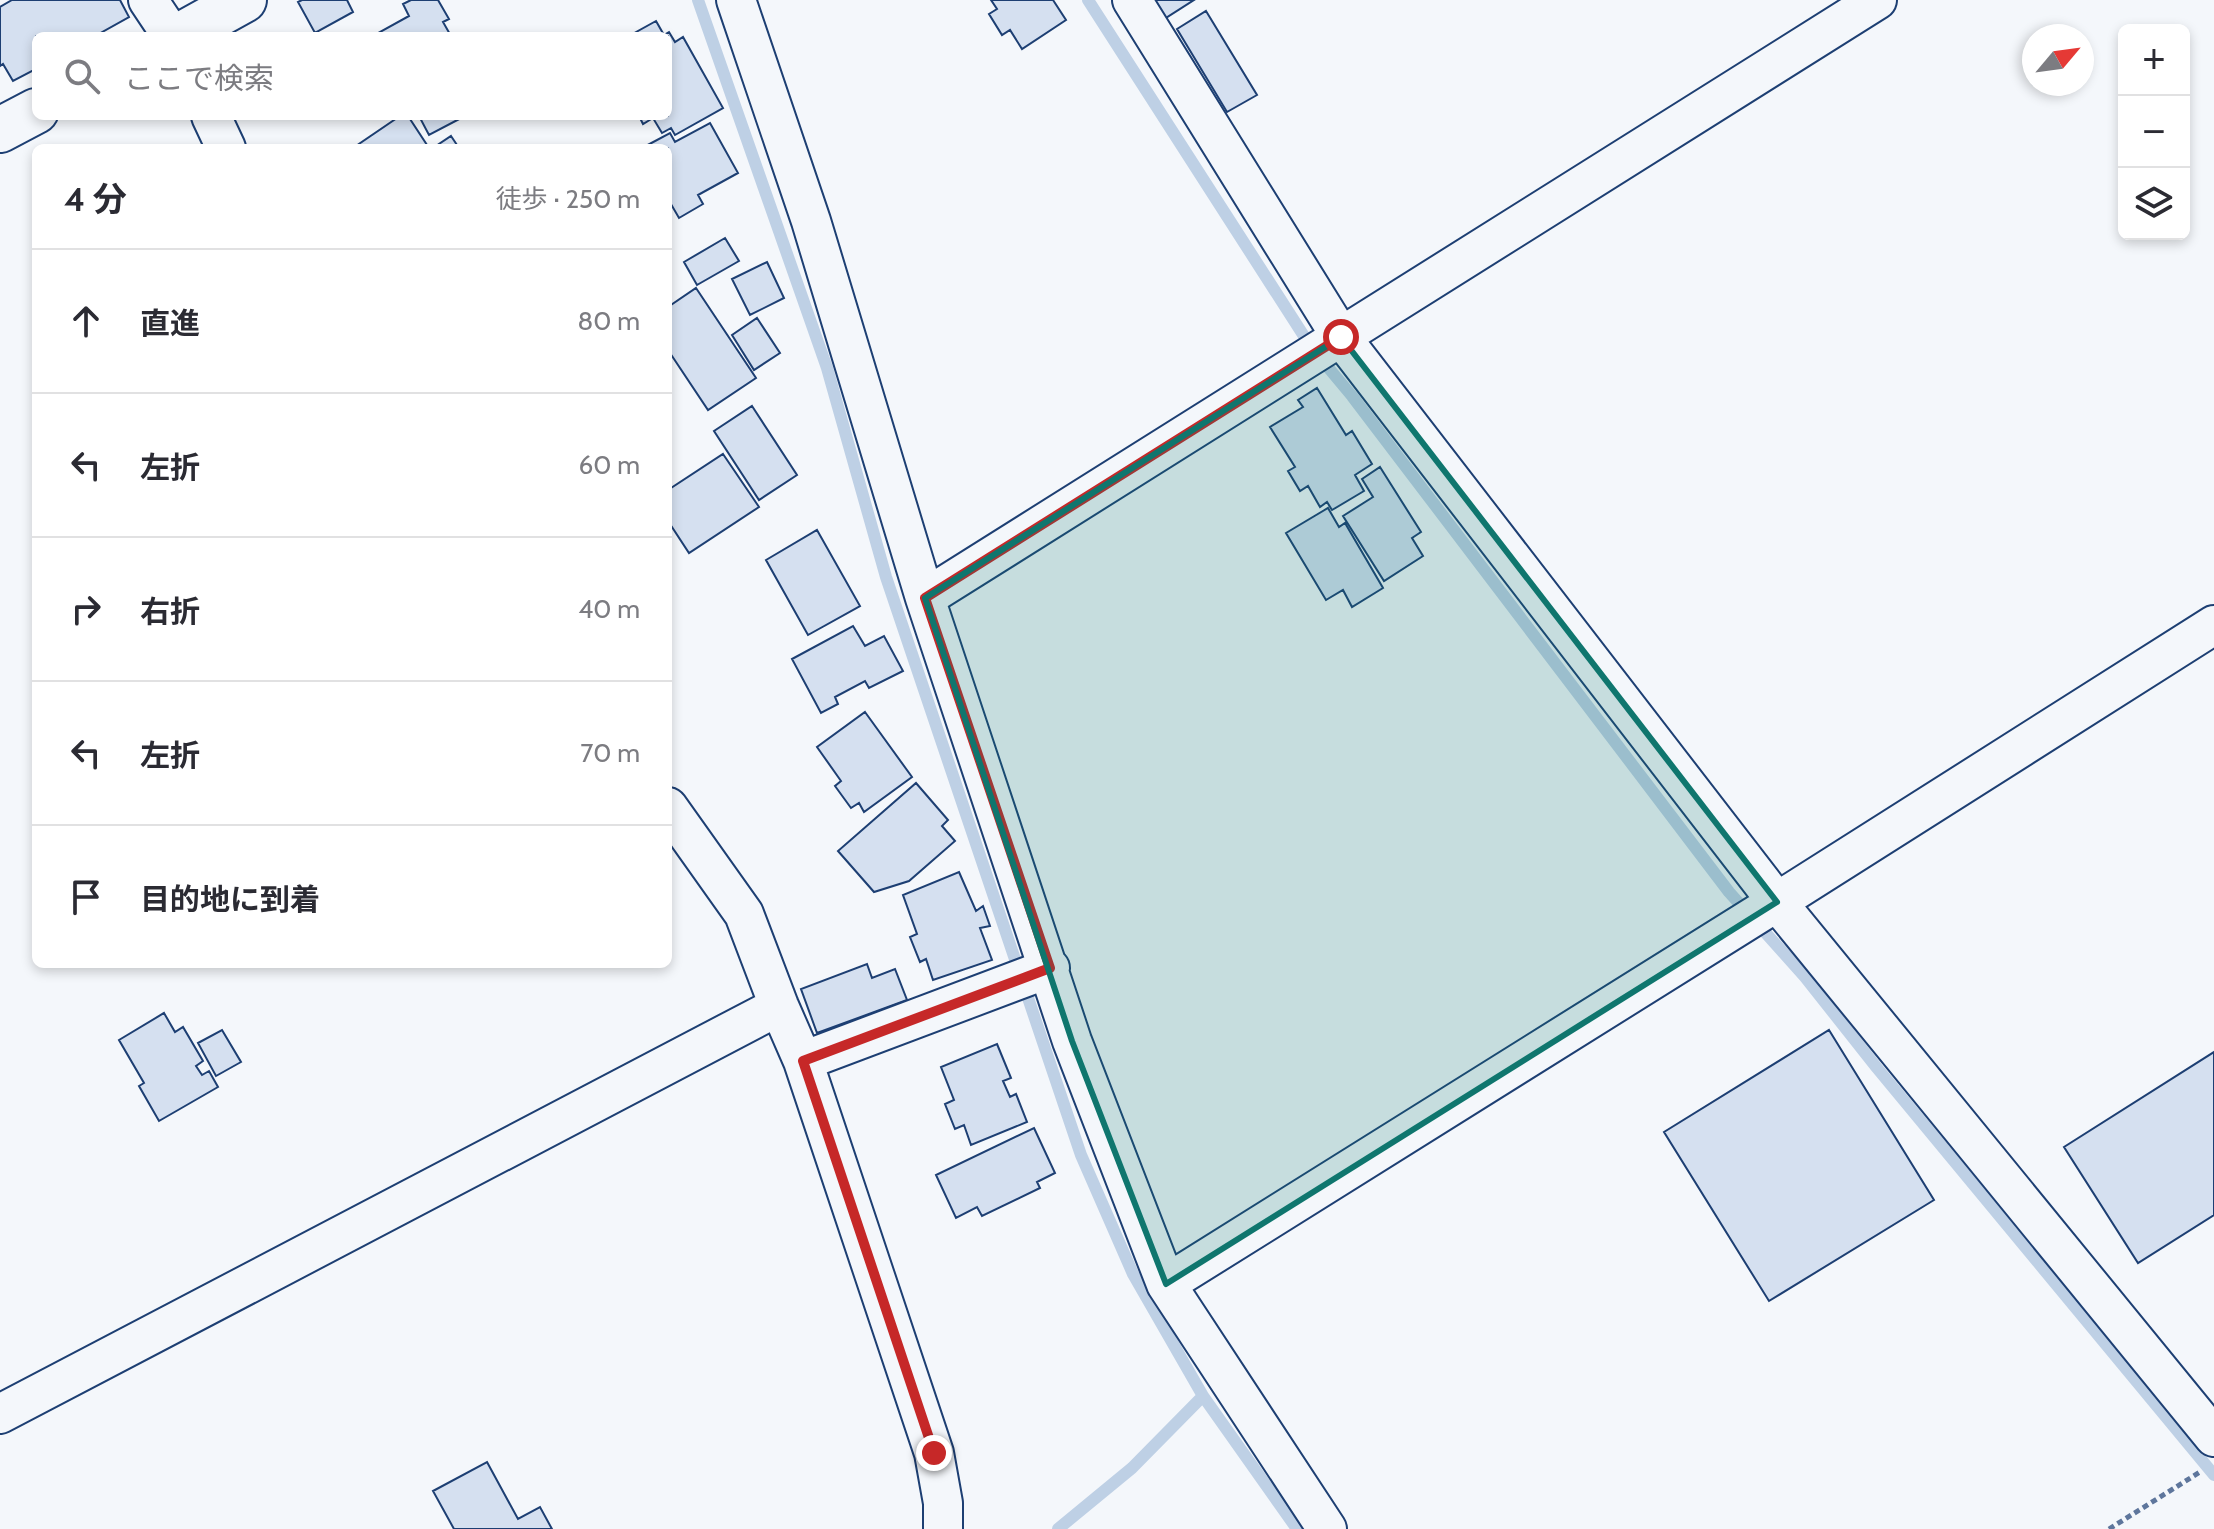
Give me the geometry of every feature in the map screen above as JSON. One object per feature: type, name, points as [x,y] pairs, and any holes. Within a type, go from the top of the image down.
[{"type":"main road","points":[[186,32],[244,0]]},
{"type":"main road","points":[[0,130],[32,113]]},
{"type":"street","points":[[148,0],[169,32]]},
{"type":"street","points":[[736,0],[811,221],[925,598],[1072,1041],[1166,1284],[1327,1529]]},
{"type":"street","points":[[1132,0],[1341,337],[2207,1454]]},
{"type":"street","points":[[925,598],[1877,0]]},
{"type":"street","points":[[213,120],[224,144]]},
{"type":"street","points":[[1166,1284],[2214,625]]},
{"type":"street","points":[[672,813],[744,914],[803,1061],[934,1453],[943,1503],[943,1529]]},
{"type":"street","points":[[803,1061],[1050,968]]},
{"type":"street","points":[[0,1414],[779,1006]]},
{"type":"path","points":[[2109,1529],[2207,1454]]},
{"type":"highlighted area","points":[[1341,337],[1777,902],[1166,1284],[1072,1041],[925,598]]},
{"type":"building","points":[[12,0],[120,0],[129,17],[102,32],[32,32],[32,71],[13,81],[3,64],[0,66],[0,7]]},
{"type":"building","points":[[347,0],[353,12],[314,32],[298,2]]},
{"type":"building","points":[[411,0],[438,0],[449,19],[443,22],[449,32],[380,32],[409,16],[403,4]]},
{"type":"building","points":[[991,0],[1053,0],[1066,20],[1022,49],[1010,30],[1002,35],[989,14],[997,9]]},
{"type":"building","points":[[1148,0],[1194,0],[1161,21]]},
{"type":"building","points":[[1206,11],[1257,95],[1227,112],[1177,29]]},
{"type":"building","points":[[656,21],[662,32],[636,32]]},
{"type":"building","points":[[672,37],[675,42],[683,37],[723,108],[675,135],[671,128],[662,133],[654,120],[672,120]]},
{"type":"building","points":[[394,120],[411,120],[426,144],[359,144]]},
{"type":"building","points":[[421,120],[457,120],[429,135]]},
{"type":"building","points":[[710,123],[738,173],[698,195],[703,204],[679,218],[672,206],[672,144],[649,144],[670,133],[675,142]]},
{"type":"building","points":[[451,136],[456,144],[439,144]]},
{"type":"building","points":[[725,238],[739,261],[697,285],[684,262]]},
{"type":"building","points":[[767,262],[784,298],[750,315],[732,279]]},
{"type":"building","points":[[696,288],[756,378],[708,410],[672,356],[672,304]]},
{"type":"building","points":[[757,318],[780,353],[754,370],[732,335]]},
{"type":"building","points":[[1317,388],[1346,435],[1352,431],[1372,464],[1355,475],[1364,491],[1332,510],[1327,502],[1320,507],[1308,486],[1300,491],[1288,471],[1295,467],[1270,427],[1303,407],[1298,400]]},
{"type":"building","points":[[752,406],[797,475],[759,500],[714,431]]},
{"type":"building","points":[[723,454],[759,507],[689,553],[672,527],[672,487]]},
{"type":"building","points":[[1380,467],[1421,532],[1412,538],[1423,556],[1384,581],[1343,516],[1373,497],[1362,479]]},
{"type":"building","points":[[1328,508],[1339,527],[1345,523],[1383,588],[1352,607],[1343,590],[1326,600],[1286,533]]},
{"type":"building","points":[[817,530],[860,606],[808,635],[766,560]]},
{"type":"building","points":[[853,626],[865,646],[884,636],[903,671],[869,688],[865,681],[835,697],[838,704],[821,713],[792,659]]},
{"type":"building","points":[[865,712],[912,777],[864,812],[859,803],[851,808],[835,786],[841,781],[817,747]]},
{"type":"building","points":[[916,783],[948,820],[942,826],[955,841],[909,881],[874,892],[838,851]]},
{"type":"building","points":[[959,872],[976,911],[983,906],[990,926],[980,928],[992,960],[933,980],[926,959],[920,962],[910,937],[917,934],[903,895]]},
{"type":"building","points":[[867,964],[872,978],[895,969],[907,1000],[817,1033],[801,989]]},
{"type":"building","points":[[164,1013],[175,1032],[183,1027],[203,1061],[196,1066],[202,1075],[209,1071],[218,1087],[159,1121],[139,1086],[144,1083],[119,1040]]},
{"type":"building","points":[[222,1030],[241,1062],[216,1076],[198,1043]]},
{"type":"building","points":[[1829,1030],[1934,1200],[1769,1301],[1664,1132]]},
{"type":"building","points":[[997,1044],[1011,1078],[1003,1081],[1010,1097],[1016,1094],[1027,1122],[971,1145],[964,1125],[955,1129],[945,1104],[954,1100],[941,1067]]},
{"type":"building","points":[[2214,1052],[2214,1215],[2138,1263],[2064,1147]]},
{"type":"building","points":[[1034,1128],[1055,1173],[1037,1182],[1040,1188],[982,1216],[977,1207],[956,1218],[936,1175]]},
{"type":"building","points":[[487,1462],[518,1519],[540,1507],[552,1529],[454,1529],[433,1491]]},
{"type":"waterway","points":[[698,0],[827,368],[886,577],[1081,1155],[1133,1274],[1203,1396],[1297,1529]]},
{"type":"waterway","points":[[1088,0],[1311,347],[1352,396],[1729,892],[1805,977],[2214,1475]]},
{"type":"waterway","points":[[1058,1529],[1132,1468],[1203,1396]]},
{"type":"route","points":[[934,1453],[803,1061],[1050,968],[925,598],[1341,337]]}]
